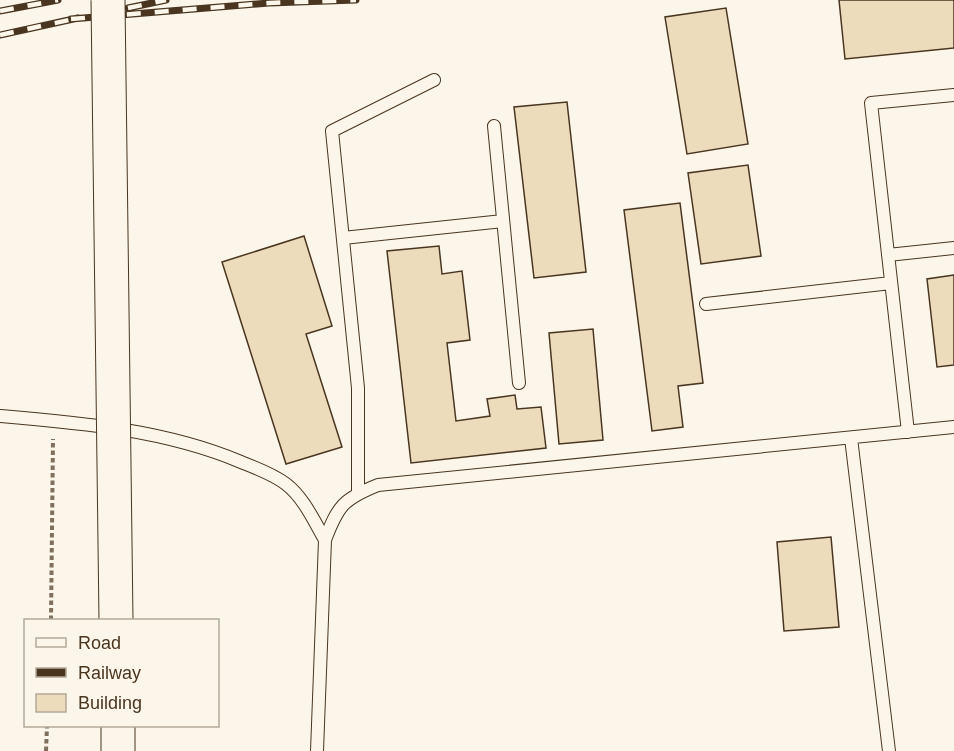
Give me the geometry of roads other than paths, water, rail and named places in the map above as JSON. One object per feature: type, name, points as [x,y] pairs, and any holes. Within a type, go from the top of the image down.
[{"type":"main road","points":[[108,0],[116,619]]},
{"type":"main road","points":[[118,727],[118,751]]},
{"type":"lane","points":[[358,493],[358,387],[332,131],[434,80]]},
{"type":"lane","points":[[908,432],[871,103],[954,95]]},
{"type":"lane","points":[[494,126],[519,383]]},
{"type":"lane","points":[[343,238],[503,221]]},
{"type":"lane","points":[[888,255],[954,248]]},
{"type":"lane","points":[[706,304],[891,283]]},
{"type":"lane","points":[[0,416],[163,436],[215,451],[262,470],[286,484],[307,508],[325,540]]},
{"type":"lane","points":[[317,751],[325,540],[334,516],[346,501],[358,493],[378,485],[954,427]]},
{"type":"lane","points":[[851,438],[889,751]]},
{"type":"railway","points":[[0,11],[58,0]]},
{"type":"railway","points":[[128,8],[166,0]]},
{"type":"railway","points":[[71,19],[269,3],[356,0]]},
{"type":"railway","points":[[0,35],[78,18]]}]
